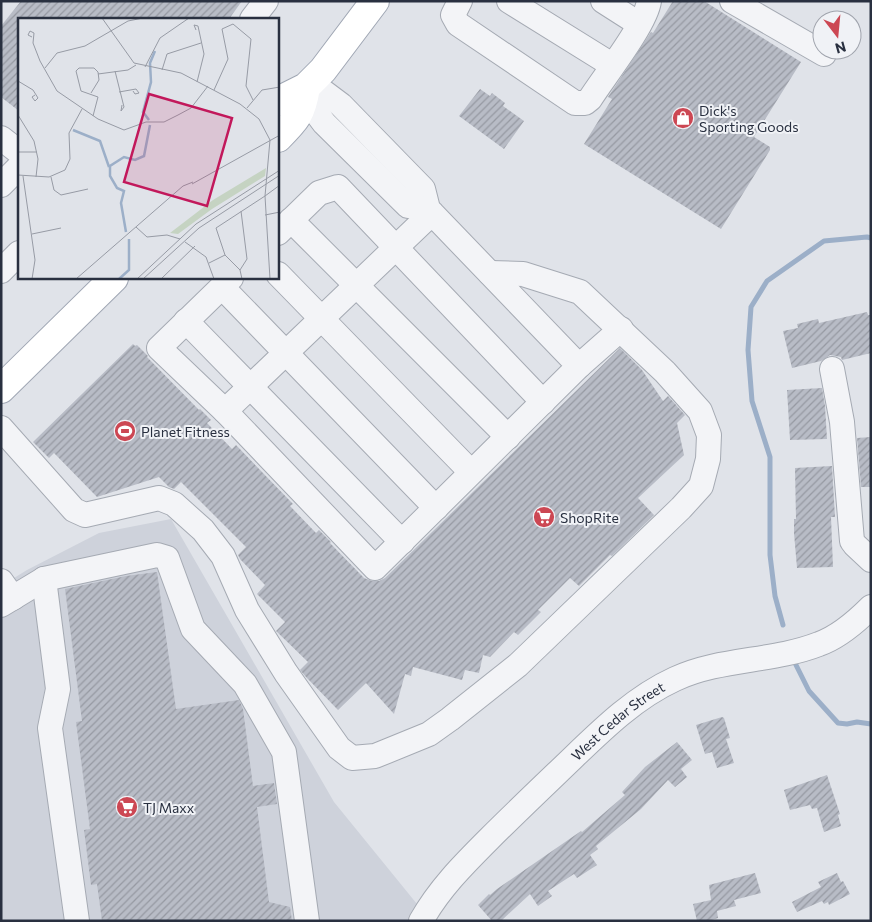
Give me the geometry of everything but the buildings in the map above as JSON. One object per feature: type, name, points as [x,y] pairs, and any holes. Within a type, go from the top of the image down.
[{"type":"main road","points":[[279,100],[306,87],[323,70],[375,1]]},
{"type":"main road","points":[[279,137],[300,113],[306,87]]},
{"type":"main road","points":[[1,389],[113,279]]},
{"type":"street","points":[[253,18],[266,1]]},
{"type":"street","points":[[460,1],[453,15],[458,24],[575,103],[585,103],[590,98],[639,24],[648,8],[649,1]]},
{"type":"street","points":[[509,1],[612,66]]},
{"type":"street","points":[[603,1],[639,24]]},
{"type":"street","points":[[732,1],[812,47]]},
{"type":"street","points":[[306,87],[312,107],[324,123],[408,206],[430,211],[579,366]]},
{"type":"street","points":[[1,138],[18,151]]},
{"type":"street","points":[[1,184],[18,168]]},
{"type":"street","points":[[508,437],[357,285],[284,226],[319,193],[338,186],[543,402]]},
{"type":"street","points":[[224,411],[357,285],[430,211]]},
{"type":"street","points":[[1,271],[18,254]]},
{"type":"street","points":[[1,428],[74,510],[85,515],[159,498],[174,504],[203,530],[223,556],[247,610],[286,673],[339,748],[352,758],[375,756],[429,734],[518,665],[681,508],[701,486],[708,458],[709,435],[700,411],[665,372],[580,292],[522,274],[490,273]]},
{"type":"street","points":[[279,275],[471,472]]},
{"type":"street","points":[[436,508],[286,353],[226,282],[159,348],[224,411],[375,568],[436,508],[471,472],[579,366],[624,333]]},
{"type":"street","points":[[186,321],[402,542]]},
{"type":"street","points":[[832,369],[842,422],[852,541],[871,560]]},
{"type":"street","points":[[5,594],[44,579],[157,555],[167,558],[193,629],[245,684],[284,752],[308,921]]},
{"type":"street","points":[[44,579],[58,689],[50,728],[76,921]]},
{"type":"street","name":"West Cedar Street","points":[[421,921],[430,905],[455,873],[531,797],[609,725],[638,701],[676,679],[697,671],[818,645],[847,629],[871,607]]},
{"type":"shaded area","points":[[171,519],[334,802],[417,904],[408,921],[1,921],[1,586],[27,570],[99,533]]},
{"type":"waterway","points":[[783,625],[775,596],[770,555],[770,457],[752,401],[748,350],[751,307],[767,281],[824,241],[871,238]]},
{"type":"waterway","points":[[796,665],[809,691],[838,723],[857,722],[871,724]]},
{"type":"place","name":"Dick's Sporting Goods","points":[[683,118]]},
{"type":"place","name":"Planet Fitness","points":[[125,431]]},
{"type":"place","name":"ShopRite","points":[[544,517]]},
{"type":"place","name":"TJ Maxx","points":[[127,807]]}]
